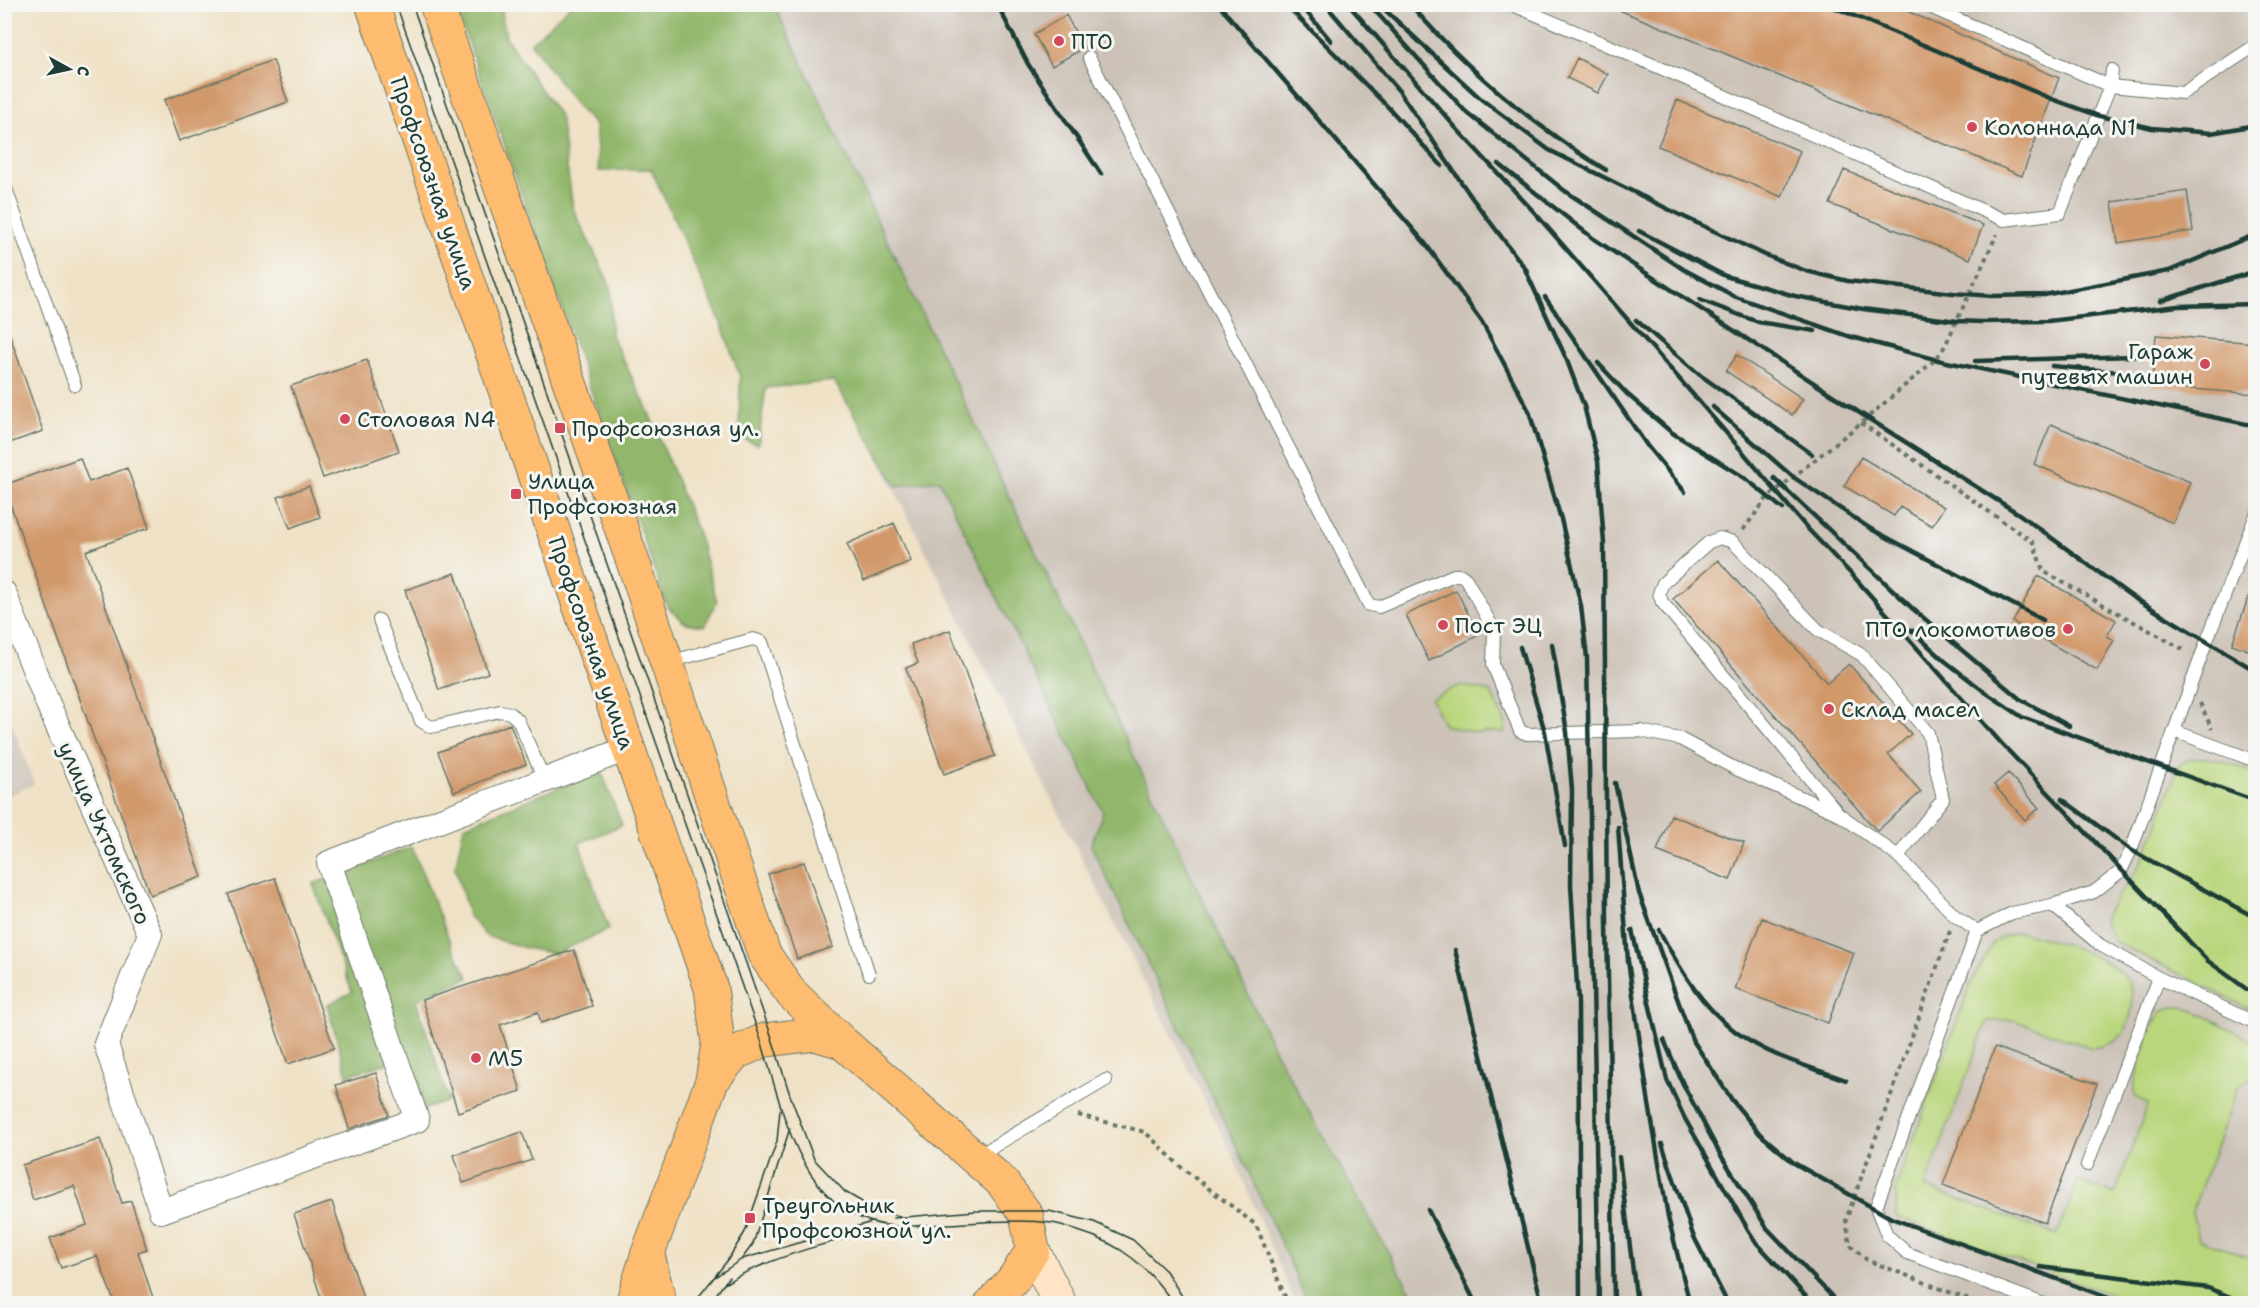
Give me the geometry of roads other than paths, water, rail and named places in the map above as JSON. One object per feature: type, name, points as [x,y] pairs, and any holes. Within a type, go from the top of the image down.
[{"type":"main road","name":"Профсоюзная улица","points":[[372,4],[711,988],[718,1043],[712,1081]]},
{"type":"main road","points":[[435,4],[639,579],[665,663],[764,954],[792,994],[842,1042],[1001,1181],[1026,1215],[1033,1250],[1060,1304]]},
{"type":"main road","points":[[632,1304],[648,1253],[712,1081],[735,1053],[765,1040],[815,1034],[842,1042]]},
{"type":"main road","points":[[991,1304],[1013,1280],[1033,1250]]},
{"type":"main road","points":[[648,1253],[660,1304]]},
{"type":"street","name":"улица Ухтомского","points":[[4,593],[48,704],[150,934],[106,1044],[161,1211],[417,1120],[329,863],[544,781]]},
{"type":"street","points":[[544,781],[629,748]]},
{"type":"lane","points":[[1511,4],[2004,220],[2060,213],[2110,86],[2112,70]]},
{"type":"lane","points":[[1923,4],[2110,86],[2183,93],[2256,45]]},
{"type":"lane","points":[[1089,57],[1369,605],[1379,607],[1454,575],[1461,575],[1466,579],[1494,630],[1493,665],[1520,731],[1527,734],[1610,730],[1640,732],[1680,739],[1736,769],[1839,814],[1898,856],[1955,916],[1977,931]]},
{"type":"lane","points":[[4,183],[75,385]]},
{"type":"lane","points":[[2044,1304],[1907,1253],[1887,1235],[1876,1208],[1977,931],[2012,913],[2052,905],[2094,892],[2121,871],[2131,850],[2200,658],[2256,515]]},
{"type":"lane","points":[[1839,814],[1660,598],[1659,593],[1664,583],[1709,542],[1720,538],[1733,542],[1818,630],[1862,655],[1928,733],[1943,799],[1898,856]]},
{"type":"lane","points":[[379,620],[421,721],[431,727],[500,711],[510,713],[518,720],[544,781]]},
{"type":"lane","points":[[665,663],[753,639],[762,642],[869,974]]},
{"type":"lane","points":[[2174,731],[2256,761]]},
{"type":"lane","points":[[2052,905],[2100,945],[2159,978],[2256,1023]]},
{"type":"lane","points":[[2087,1165],[2159,978]]},
{"type":"lane","points":[[975,1158],[1106,1080]]},
{"type":"tram line","points":[[396,4],[761,1040],[785,1120],[796,1147],[826,1194],[847,1211],[872,1222],[900,1227]]},
{"type":"tram line","points":[[412,4],[814,1159],[845,1192],[879,1212],[900,1216]]},
{"type":"tram line","points":[[693,1304],[727,1261],[745,1232],[777,1141],[780,1110]]},
{"type":"tram line","points":[[741,1260],[753,1244],[790,1128]]},
{"type":"tram line","points":[[893,1218],[976,1211],[1049,1211],[1094,1222],[1133,1240],[1166,1271],[1187,1304]]},
{"type":"tram line","points":[[724,1284],[763,1265],[808,1249],[876,1232],[922,1225],[1031,1221],[1062,1225],[1094,1236],[1121,1250],[1144,1268],[1174,1304]]},
{"type":"tram line","points":[[712,1279],[742,1259],[872,1222]]},
{"type":"tram line","points":[[709,1304],[729,1277]]},
{"type":"railway","points":[[997,4],[1028,64],[1101,174]]},
{"type":"railway","points":[[1218,4],[1425,243],[1482,322],[1529,411],[1561,519],[1581,606],[1587,658],[1599,1304]]},
{"type":"railway","points":[[1285,4],[1388,107],[1442,166]]},
{"type":"railway","points":[[1300,4],[1331,41]]},
{"type":"railway","points":[[1325,4],[1399,91],[1472,198],[1528,272]]},
{"type":"railway","points":[[1348,4],[1456,128],[1535,213],[1807,528],[1855,578],[2002,744],[2208,961],[2256,996]]},
{"type":"railway","points":[[1369,4],[1465,111],[1565,191],[1683,269],[1736,297],[1848,336],[1942,361],[2256,426]]},
{"type":"railway","points":[[1410,4],[1477,73],[1552,134],[1606,170]]},
{"type":"railway","points":[[1826,4],[2052,99],[2099,116],[2152,128],[2211,133],[2256,125]]},
{"type":"railway","points":[[1384,9],[1481,99],[1549,150],[1680,215],[1765,255],[1806,271],[1848,281],[1953,293],[1992,296],[2044,295],[2169,271],[2256,234]]},
{"type":"railway","points":[[1499,164],[1594,239],[2019,514],[2131,596],[2256,671]]},
{"type":"railway","points":[[1639,231],[1725,276],[1795,296],[1863,309],[1957,321],[2048,321],[2178,306],[2256,304]]},
{"type":"railway","points":[[1523,265],[1566,358],[1584,406],[1598,461],[1604,544],[1607,923],[1614,1304]]},
{"type":"railway","points":[[2160,301],[2256,271]]},
{"type":"railway","points":[[1545,297],[1648,447],[1685,492]]},
{"type":"railway","points":[[1700,300],[1758,322],[1815,331]]},
{"type":"railway","points":[[1636,320],[1700,375],[1812,454]]},
{"type":"railway","points":[[1975,361],[2165,355]]},
{"type":"railway","points":[[1598,363],[1627,394],[1671,432],[1745,478],[1783,509]]},
{"type":"railway","points":[[2052,366],[2131,373]]},
{"type":"railway","points":[[1713,407],[1793,477],[1871,529],[2043,620]]},
{"type":"railway","points":[[1774,478],[1913,609],[2020,699],[2069,726]]},
{"type":"railway","points":[[1911,630],[1945,661],[2022,717],[2256,801]]},
{"type":"railway","points":[[1552,644],[1567,732],[1572,790],[1571,885],[1578,1002],[1580,1304]]},
{"type":"railway","points":[[1520,647],[1545,732],[1565,846]]},
{"type":"railway","points":[[1615,783],[1639,893],[1692,1039],[1732,1100],[1760,1134],[1794,1163],[1891,1218],[2125,1304]]},
{"type":"railway","points":[[2062,799],[2131,850],[2256,918]]},
{"type":"railway","points":[[1618,827],[1628,961],[1649,1104],[1668,1217],[1690,1304]]},
{"type":"railway","points":[[1632,930],[1667,1080],[1684,1117],[1754,1240],[1813,1304]]},
{"type":"railway","points":[[1659,930],[1690,983],[1729,1027],[1774,1054],[1846,1080]]},
{"type":"railway","points":[[1455,950],[1542,1304]]},
{"type":"railway","points":[[1664,1040],[1683,1084],[1720,1154],[1767,1228],[1839,1304]]},
{"type":"railway","points":[[1662,1144],[1693,1235],[1728,1304]]},
{"type":"railway","points":[[1619,1157],[1637,1304]]},
{"type":"railway","points":[[1428,1210],[1476,1304]]},
{"type":"railway","points":[[2040,1267],[2208,1288],[2248,1304]]},
{"type":"place","name":"ПТО","points":[[1059,41]]},
{"type":"place","name":"Колоннада N1","points":[[1972,127]]},
{"type":"place","name":"Гараж путевых машин","points":[[2205,364]]},
{"type":"place","name":"Столовая N4","points":[[345,419]]},
{"type":"place","name":"Профсоюзная ул.","points":[[560,428]]},
{"type":"place","name":"Улица Профсоюзная","points":[[516,494]]},
{"type":"place","name":"Пост ЭЦ","points":[[1443,625]]},
{"type":"place","name":"ПТО локомотивов","points":[[2068,629]]},
{"type":"place","name":"Склад масел","points":[[1829,709]]},
{"type":"place","name":"М5","points":[[476,1058]]},
{"type":"place","name":"Треугольник Профсоюзной ул.","points":[[750,1218]]}]
